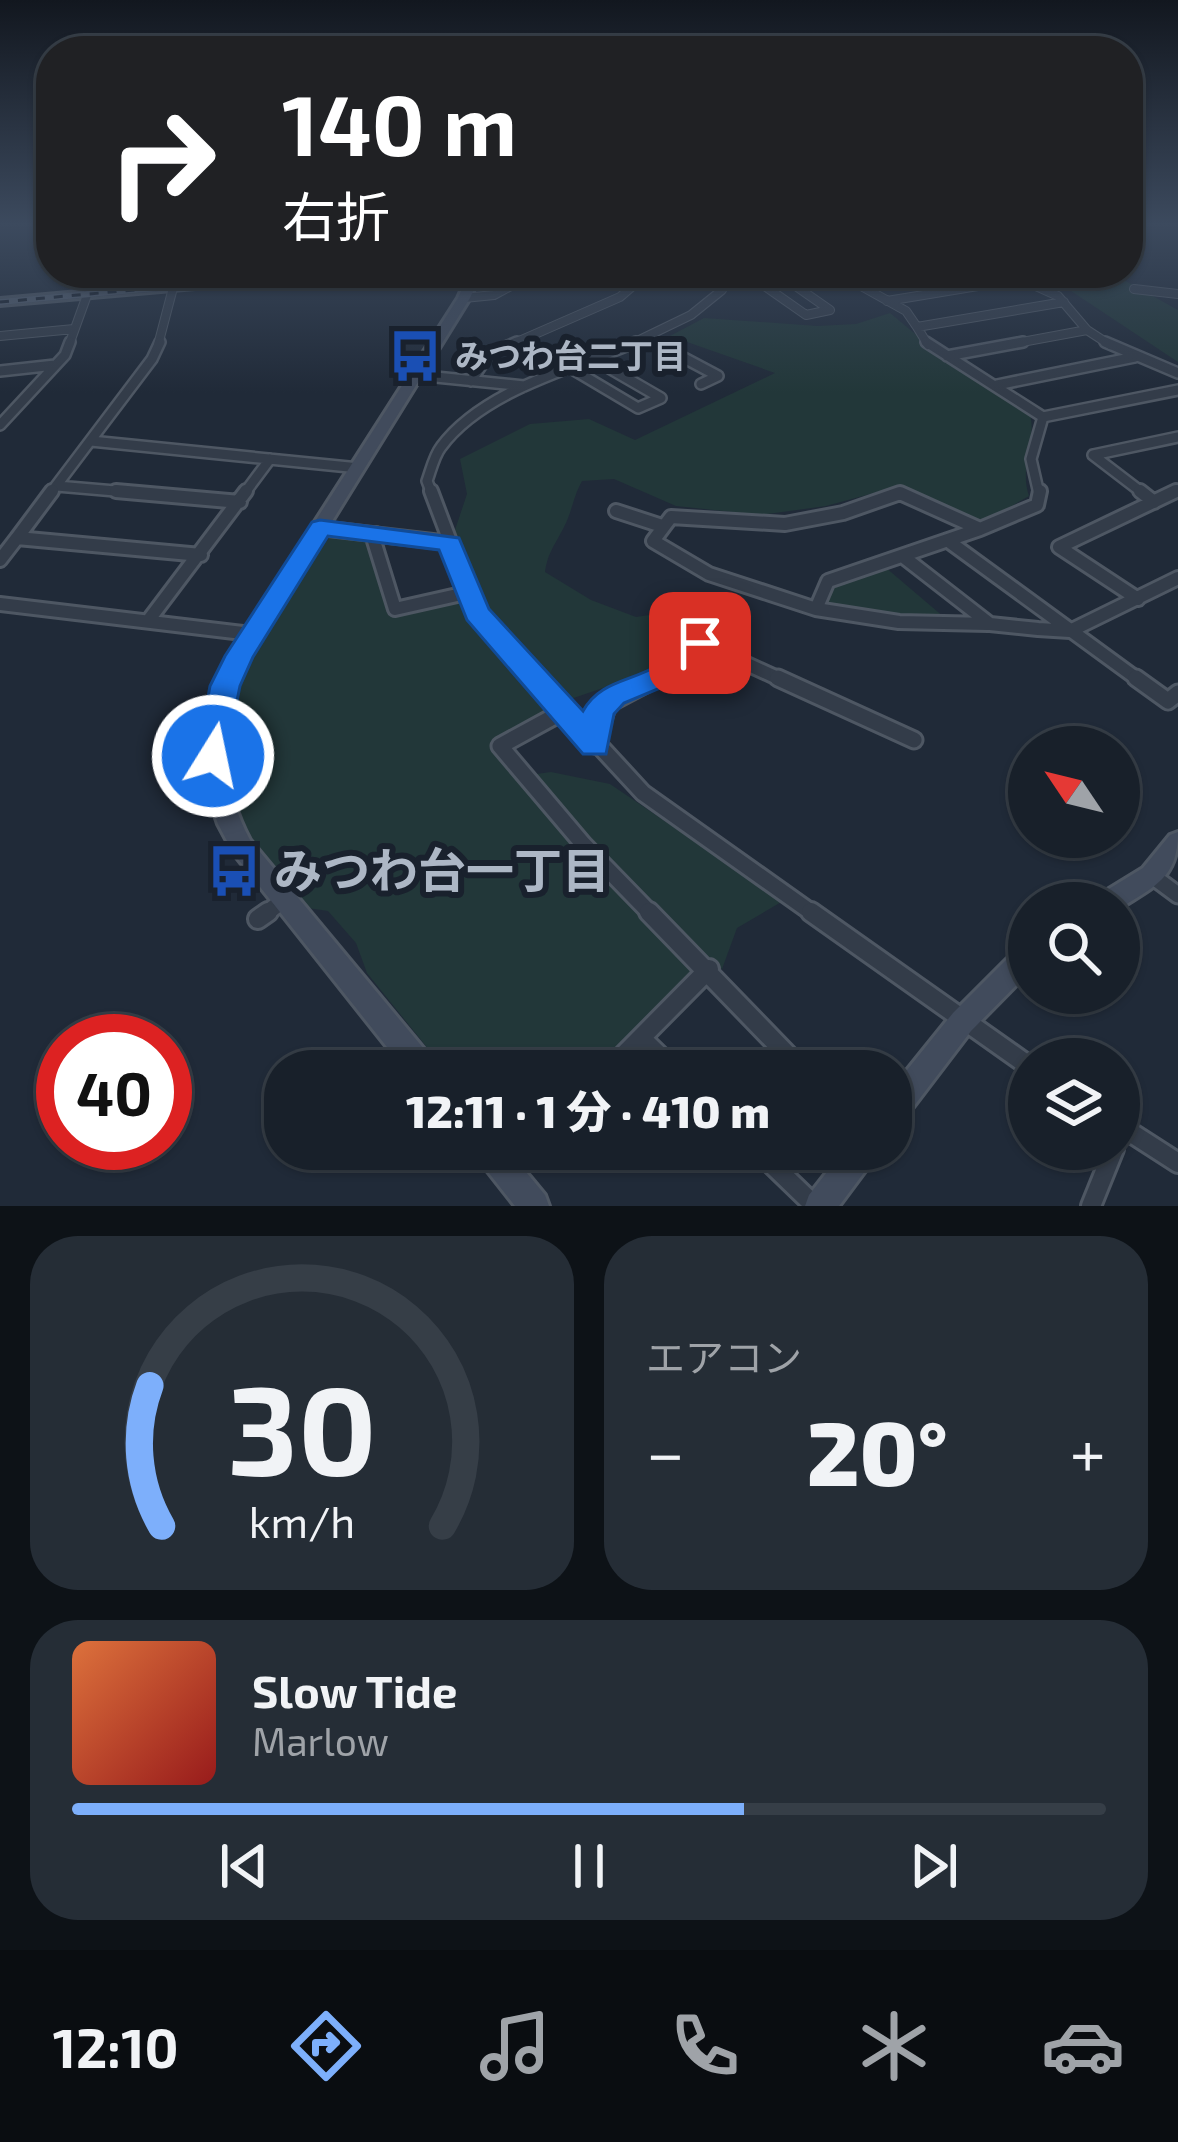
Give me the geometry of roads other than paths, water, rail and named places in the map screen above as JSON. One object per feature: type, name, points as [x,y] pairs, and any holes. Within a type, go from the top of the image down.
[{"type":"street","points":[[0,425],[5,414],[56,364],[89,288]]},
{"type":"street","points":[[0,301],[126,288]]},
{"type":"street","points":[[0,560],[160,346],[173,288],[88,292]]},
{"type":"street","points":[[407,1050],[234,833],[216,787],[213,756],[225,686],[251,634],[468,288]]},
{"type":"street","points":[[464,298],[494,295],[507,288]]},
{"type":"street","points":[[471,381],[489,354],[620,297],[630,288]]},
{"type":"street","points":[[720,288],[685,322],[650,340],[472,415],[435,452],[428,482],[466,592],[491,632],[643,793],[1008,1052]]},
{"type":"street","points":[[766,288],[806,315],[830,310],[800,288]]},
{"type":"street","points":[[864,288],[905,311],[928,345],[1043,417],[1178,390]]},
{"type":"street","points":[[886,301],[966,288]]},
{"type":"street","points":[[1038,288],[1064,302],[1087,331],[1178,373]]},
{"type":"street","points":[[1134,290],[1178,294]]},
{"type":"street","points":[[917,327],[1064,302]]},
{"type":"street","points":[[0,337],[74,329]]},
{"type":"street","points":[[947,356],[1087,331]]},
{"type":"street","points":[[650,340],[718,376],[701,384]]},
{"type":"street","points":[[997,385],[1136,357]]},
{"type":"street","points":[[574,370],[638,408],[661,398],[597,361]]},
{"type":"street","points":[[0,371],[56,364]]},
{"type":"street","points":[[416,375],[531,387]]},
{"type":"street","points":[[816,609],[827,581],[950,543],[1037,505],[1041,487],[1031,459],[1043,417]]},
{"type":"street","points":[[1154,502],[1093,455],[1178,437]]},
{"type":"street","points":[[91,441],[359,468]]},
{"type":"street","points":[[148,621],[270,459]]},
{"type":"street","points":[[57,486],[240,502]]},
{"type":"street","points":[[1138,599],[1058,547],[1178,490]]},
{"type":"street","points":[[982,530],[900,493],[855,512],[810,522],[749,524],[691,515],[671,518],[653,541],[669,555],[816,609],[899,622],[1070,631],[1178,578]]},
{"type":"street","points":[[616,511],[662,526]]},
{"type":"street","points":[[320,528],[450,544]]},
{"type":"street","points":[[376,534],[374,541],[395,609],[466,592]]},
{"type":"street","points":[[16,538],[201,555]]},
{"type":"street","points":[[950,543],[1168,701],[1178,693]]},
{"type":"street","points":[[905,557],[990,624]]},
{"type":"street","points":[[0,604],[251,634]]},
{"type":"street","points":[[595,745],[598,711],[614,695],[667,674],[700,643],[914,740]]},
{"type":"street","points":[[564,711],[500,746],[583,844],[783,1050]]},
{"type":"street","points":[[1140,882],[1178,842]]},
{"type":"street","points":[[1150,875],[1178,895]]},
{"type":"street","points":[[258,919],[285,899]]},
{"type":"street","points":[[628,1050],[709,970]]},
{"type":"street","points":[[912,1086],[962,1022],[1008,975]]},
{"type":"street","points":[[640,1038],[653,1050]]},
{"type":"street","points":[[1140,1141],[1178,1163]]},
{"type":"street","points":[[504,1170],[534,1206]]},
{"type":"street","points":[[779,1170],[818,1206],[847,1170]]},
{"type":"street","points":[[1091,1206],[1106,1170]]},
{"type":"railway","points":[[0,302],[155,288]]},
{"type":"place","name":"みつわ台二丁目","points":[[415,356]]},
{"type":"place","name":"みつわ台一丁目","points":[[234,871]]}]
